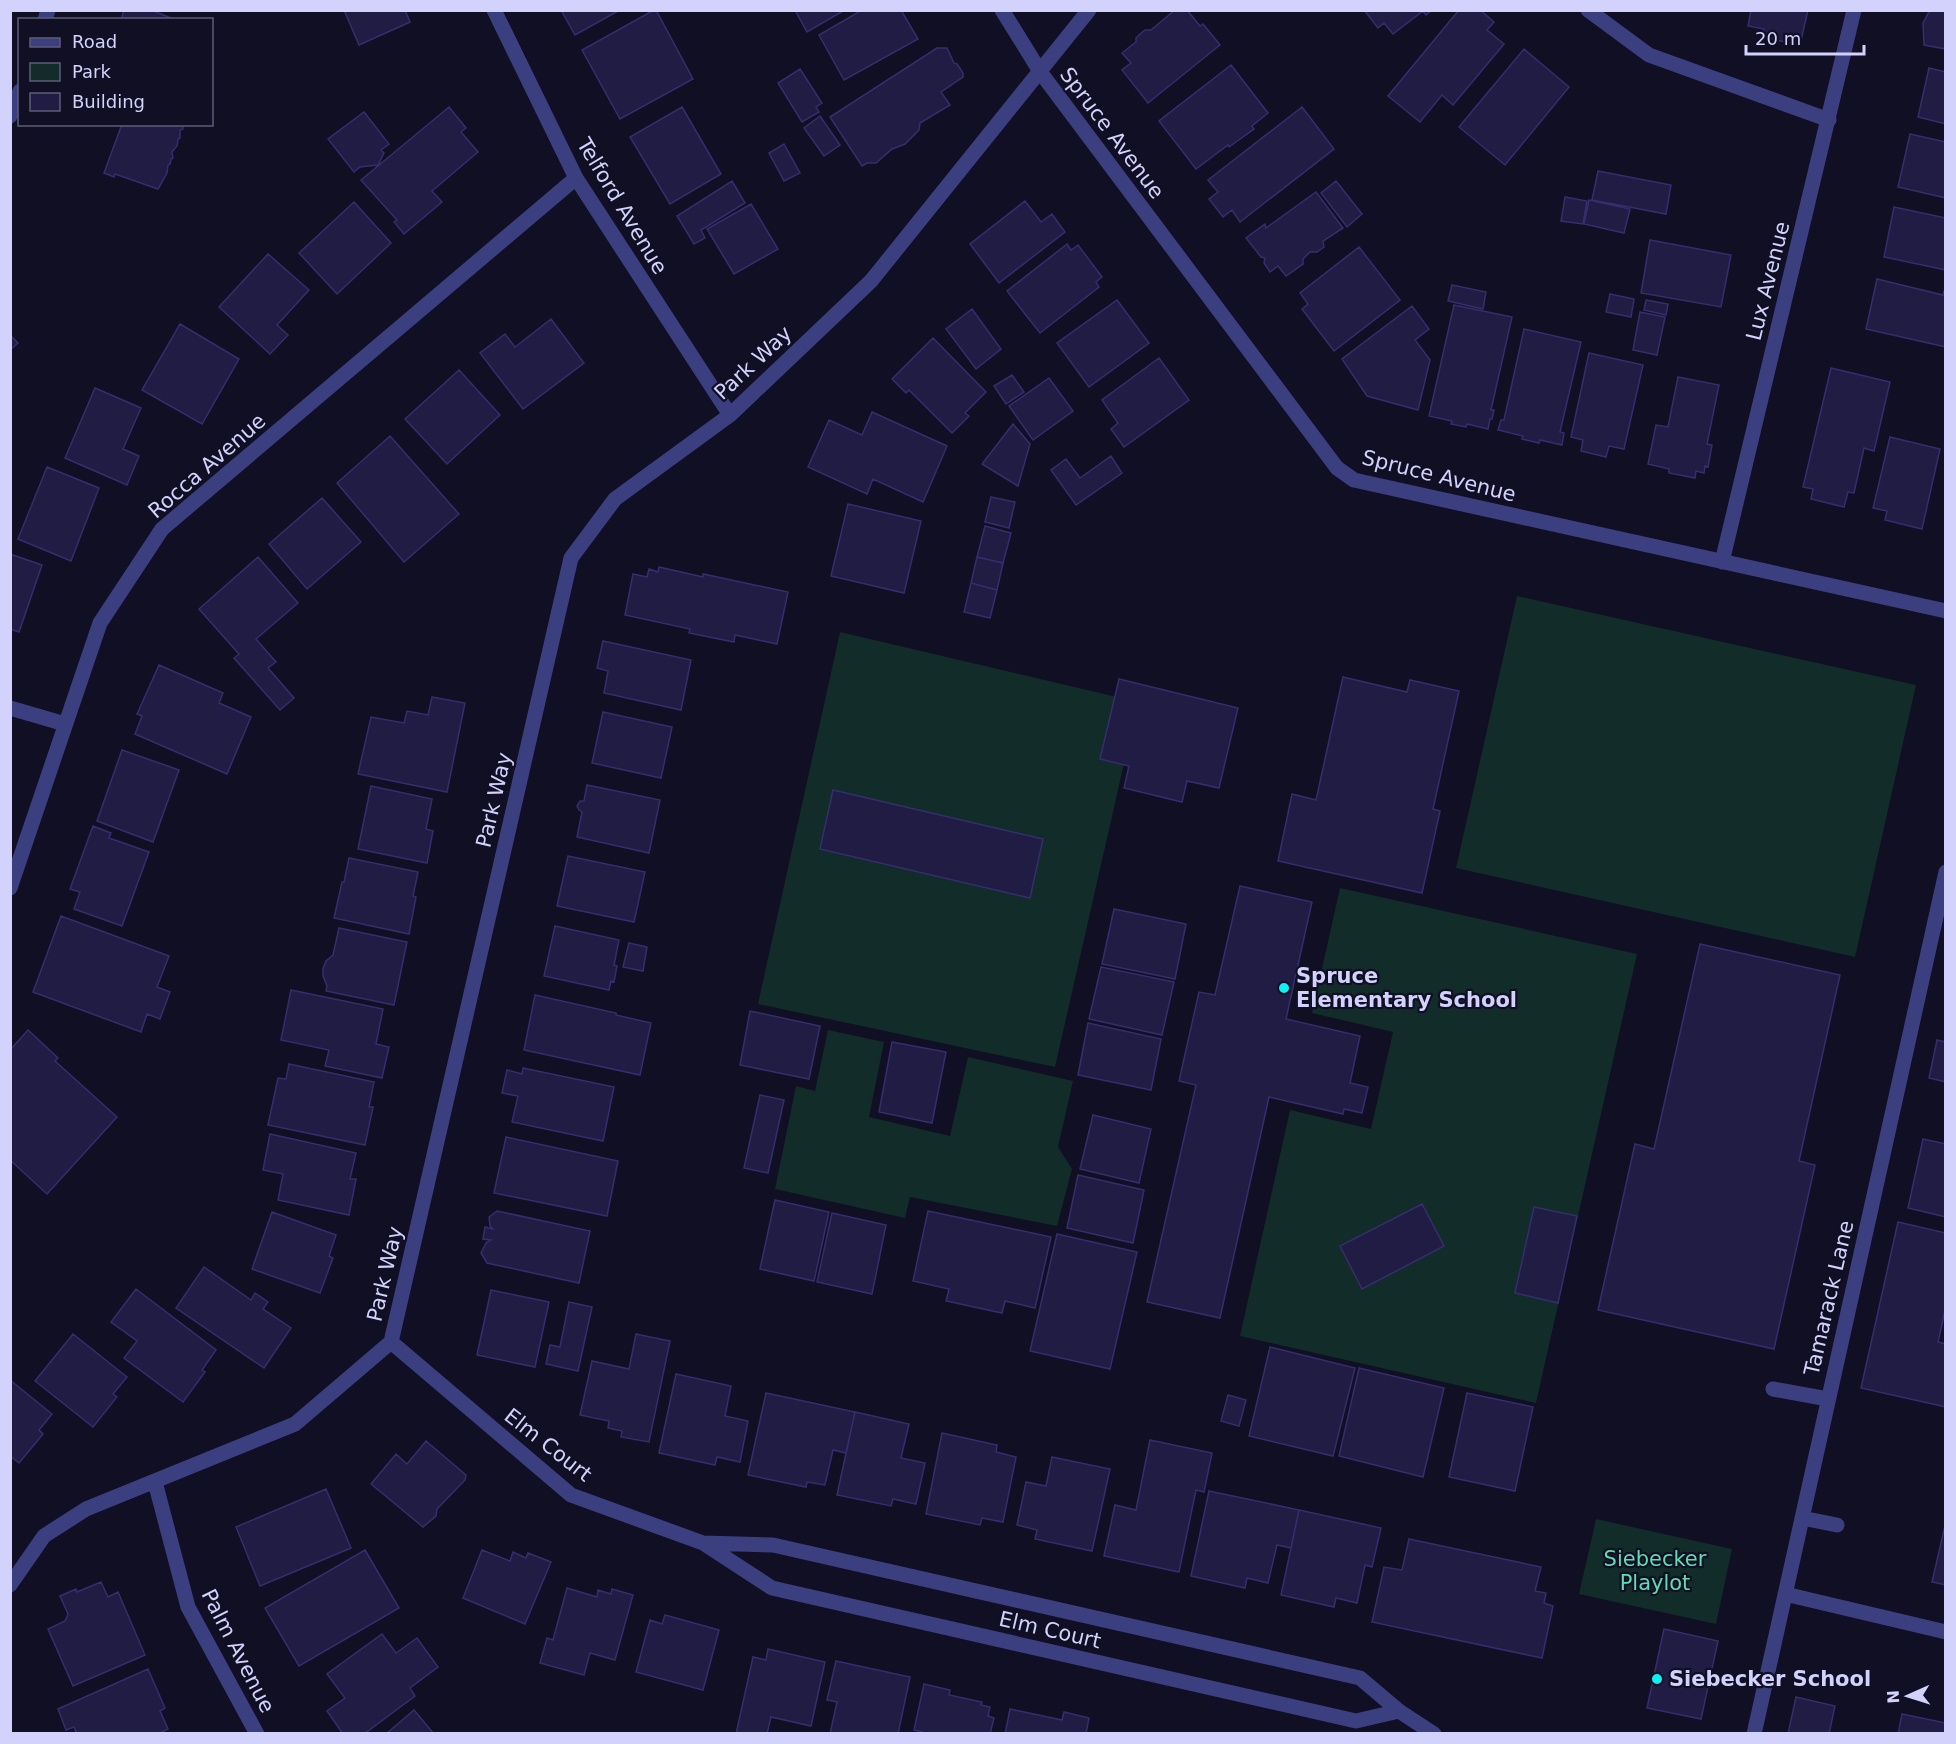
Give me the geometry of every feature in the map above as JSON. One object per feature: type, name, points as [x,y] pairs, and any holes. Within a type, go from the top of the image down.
[{"type":"street","name":"Telford Avenue","points":[[494,10],[576,178],[730,415]]},
{"type":"street","name":"Spruce Avenue","points":[[1002,10],[1041,73],[1337,468],[1354,480],[1946,611]]},
{"type":"street","name":"Park Way","points":[[10,1585],[44,1536],[86,1509],[295,1424],[391,1342],[571,558],[615,499],[730,415],[871,281],[1041,73],[1089,10]]},
{"type":"street","points":[[1588,10],[1649,55],[1829,120]]},
{"type":"street","name":"Lux Avenue","points":[[1722,562],[1854,10]]},
{"type":"street","points":[[10,116],[18,96]]},
{"type":"street","name":"Rocca Avenue","points":[[10,888],[100,623],[162,529],[576,178]]},
{"type":"street","points":[[10,708],[64,724]]},
{"type":"street","name":"Tamarack Lane","points":[[1754,1734],[1946,872]]},
{"type":"street","name":"Elm Court","points":[[391,1342],[571,1495],[703,1543],[772,1588],[1356,1721],[1399,1711]]},
{"type":"street","points":[[1773,1389],[1828,1399]]},
{"type":"street","name":"Palm Avenue","points":[[154,1482],[188,1607],[257,1734]]},
{"type":"street","points":[[1802,1518],[1837,1525]]},
{"type":"street","name":"Elm Court","points":[[703,1543],[773,1545],[1360,1678],[1399,1711],[1434,1734]]},
{"type":"street","points":[[1785,1594],[1946,1632]]},
{"type":"green space","points":[[1517,596],[1916,685],[1855,957],[1456,868]]},
{"type":"green space","points":[[840,632],[1138,702],[1055,1067],[758,1004]]},
{"type":"green space","points":[[1340,888],[1637,954],[1536,1403],[1240,1336],[1290,1110],[1371,1129],[1393,1032],[1312,1013]]},
{"type":"green space","points":[[828,1030],[884,1042],[869,1117],[950,1136],[968,1057],[1073,1081],[1058,1147],[1072,1169],[1057,1226],[910,1197],[905,1218],[775,1189],[796,1086],[815,1091]]},
{"type":"green space","name":"Siebecker Playlot","points":[[1596,1519],[1732,1549],[1716,1624],[1579,1594]]},
{"type":"building","points":[[124,10],[151,10],[171,18],[122,18]]},
{"type":"building","points":[[344,10],[405,10],[410,22],[359,45]]},
{"type":"building","points":[[561,10],[620,10],[575,35]]},
{"type":"building","points":[[654,10],[693,79],[620,119],[582,50]]},
{"type":"building","points":[[795,10],[845,10],[807,32]]},
{"type":"building","points":[[862,10],[901,10],[918,39],[844,80],[819,35]]},
{"type":"building","points":[[1175,10],[1187,10],[1200,26],[1203,24],[1220,45],[1148,103],[1122,70],[1131,63],[1122,53],[1136,42],[1140,34],[1145,30],[1151,30]]},
{"type":"building","points":[[1364,10],[1432,10],[1426,15],[1423,11],[1393,34],[1384,23],[1378,28]]},
{"type":"building","points":[[1459,10],[1480,10],[1494,22],[1487,30],[1504,44],[1453,105],[1442,95],[1420,122],[1388,96]]},
{"type":"building","points":[[1751,10],[1808,10],[1800,45],[1762,37],[1764,29],[1748,26]]},
{"type":"building","points":[[1930,10],[1946,10],[1946,49],[1924,45],[1923,23]]},
{"type":"building","points":[[937,48],[947,48],[954,63],[963,73],[963,77],[941,92],[950,105],[920,123],[919,130],[905,144],[892,149],[876,163],[867,163],[862,166],[830,117]]},
{"type":"building","points":[[1524,49],[1569,87],[1505,165],[1459,127]]},
{"type":"building","points":[[1231,65],[1268,113],[1252,126],[1254,129],[1196,169],[1159,121]]},
{"type":"building","points":[[1929,68],[1946,72],[1946,124],[1918,117]]},
{"type":"building","points":[[800,69],[822,103],[816,107],[819,112],[802,122],[778,83]]},
{"type":"building","points":[[449,107],[466,128],[461,132],[478,152],[432,191],[442,202],[404,234],[394,222],[397,220],[361,180]]},
{"type":"building","points":[[682,107],[721,174],[670,204],[630,137]]},
{"type":"building","points":[[1302,107],[1334,149],[1240,222],[1232,210],[1223,217],[1209,199],[1218,192],[1208,180]]},
{"type":"building","points":[[364,112],[389,144],[381,150],[384,153],[378,165],[360,167],[354,172],[328,139]]},
{"type":"building","points":[[820,116],[840,145],[824,156],[804,128]]},
{"type":"building","points":[[121,126],[183,126],[177,146],[172,152],[173,158],[158,189],[115,174],[114,177],[104,173]]},
{"type":"building","points":[[1910,134],[1946,142],[1946,198],[1898,187]]},
{"type":"building","points":[[784,144],[800,173],[784,181],[769,153]]},
{"type":"building","points":[[1598,171],[1671,185],[1666,214],[1592,200]]},
{"type":"building","points":[[732,181],[745,203],[701,230],[705,238],[694,244],[677,216]]},
{"type":"building","points":[[1336,181],[1362,214],[1347,227],[1321,193]]},
{"type":"building","points":[[1316,192],[1343,228],[1323,241],[1324,247],[1317,252],[1310,252],[1303,259],[1303,264],[1286,276],[1278,266],[1270,272],[1264,263],[1265,258],[1261,257],[1246,238],[1265,224],[1266,228]]},
{"type":"building","points":[[1565,197],[1587,201],[1583,224],[1561,221]]},
{"type":"building","points":[[1589,200],[1630,209],[1624,233],[1584,224]]},
{"type":"building","points":[[1025,201],[1041,222],[1052,214],[1065,232],[999,283],[970,244]]},
{"type":"building","points":[[354,202],[391,243],[337,294],[299,253]]},
{"type":"building","points":[[751,204],[778,249],[734,274],[707,229]]},
{"type":"building","points":[[1894,207],[1946,218],[1946,270],[1884,257]]},
{"type":"building","points":[[1650,240],[1731,255],[1721,307],[1641,293]]},
{"type":"building","points":[[1067,244],[1071,250],[1078,245],[1102,277],[1096,282],[1099,287],[1040,333],[1007,291]]},
{"type":"building","points":[[1359,247],[1400,300],[1334,351],[1302,309],[1308,304],[1300,293]]},
{"type":"building","points":[[268,254],[309,290],[277,325],[288,335],[270,354],[219,307]]},
{"type":"building","points":[[1877,279],[1943,295],[1946,285],[1946,347],[1866,329]]},
{"type":"building","points":[[1452,285],[1486,292],[1483,309],[1448,301]]},
{"type":"building","points":[[1610,294],[1634,299],[1631,317],[1606,312]]},
{"type":"building","points":[[1117,300],[1149,343],[1089,387],[1057,343]]},
{"type":"building","points":[[1646,300],[1668,304],[1666,315],[1644,310]]},
{"type":"building","points":[[1454,305],[1512,317],[1491,410],[1494,410],[1488,429],[1467,424],[1466,427],[1451,424],[1452,421],[1429,416]]},
{"type":"building","points":[[1412,306],[1429,329],[1415,340],[1430,360],[1418,410],[1367,396],[1342,359]]},
{"type":"building","points":[[972,309],[1001,349],[976,369],[946,329]]},
{"type":"building","points":[[1640,312],[1665,317],[1657,355],[1633,350]]},
{"type":"building","points":[[551,319],[584,363],[523,409],[480,353],[505,334],[515,347]]},
{"type":"building","points":[[180,324],[239,359],[202,424],[142,390]]},
{"type":"building","points":[[1524,329],[1581,342],[1560,432],[1564,433],[1562,445],[1540,440],[1539,443],[1522,439],[1523,436],[1498,430],[1501,420],[1504,420]]},
{"type":"building","points":[[10,335],[18,343],[10,350]]},
{"type":"building","points":[[933,338],[986,392],[965,413],[969,416],[952,433],[909,390],[906,393],[892,379]]},
{"type":"building","points":[[1589,353],[1643,365],[1624,449],[1609,446],[1606,457],[1581,451],[1583,440],[1571,437]]},
{"type":"building","points":[[1159,358],[1189,400],[1124,447],[1111,429],[1118,423],[1102,400]]},
{"type":"building","points":[[1831,368],[1890,382],[1874,451],[1864,448],[1854,493],[1848,492],[1844,507],[1811,499],[1813,489],[1803,487]]},
{"type":"building","points":[[459,370],[500,415],[447,464],[405,419]]},
{"type":"building","points":[[1012,375],[1024,392],[1006,404],[994,386]]},
{"type":"building","points":[[1678,377],[1719,385],[1707,444],[1712,445],[1708,467],[1705,466],[1704,473],[1696,471],[1695,478],[1669,473],[1669,469],[1648,464],[1656,425],[1668,427]]},
{"type":"building","points":[[1049,378],[1073,411],[1033,440],[1009,406]]},
{"type":"building","points":[[95,388],[141,408],[123,449],[139,456],[127,485],[65,458]]},
{"type":"building","points":[[872,412],[947,446],[923,502],[873,479],[867,494],[808,467],[829,420],[862,435]]},
{"type":"building","points":[[1013,424],[1030,444],[1018,486],[982,464]]},
{"type":"building","points":[[390,436],[459,514],[404,562],[337,483]]},
{"type":"building","points":[[1890,437],[1940,449],[1922,529],[1885,520],[1887,511],[1873,508]]},
{"type":"building","points":[[1111,456],[1122,473],[1076,505],[1051,470],[1066,459],[1080,478]]},
{"type":"building","points":[[47,467],[99,488],[71,561],[18,539]]},
{"type":"building","points":[[991,497],[1015,502],[1009,528],[985,522]]},
{"type":"building","points":[[322,498],[361,542],[307,589],[269,544]]},
{"type":"building","points":[[848,504],[921,521],[904,593],[831,576]]},
{"type":"building","points":[[985,526],[1011,533],[1003,563],[977,557]]},
{"type":"building","points":[[10,554],[42,565],[19,632],[10,629]]},
{"type":"building","points":[[258,557],[298,603],[256,639],[276,662],[268,668],[294,698],[280,710],[234,658],[239,654],[199,609]]},
{"type":"building","points":[[977,557],[1003,563],[997,590],[971,583]]},
{"type":"building","points":[[659,567],[788,592],[777,644],[735,635],[734,642],[689,633],[690,629],[625,615],[633,574],[647,577],[649,569],[658,572]]},
{"type":"building","points":[[971,583],[997,590],[990,618],[964,612]]},
{"type":"building","points":[[603,641],[691,660],[681,710],[604,693],[608,671],[597,668]]},
{"type":"building","points":[[159,665],[223,693],[219,703],[251,717],[227,774],[135,734],[142,716],[137,714]]},
{"type":"building","points":[[1343,677],[1407,692],[1410,680],[1459,691],[1433,809],[1440,811],[1422,893],[1278,861],[1292,794],[1316,800]]},
{"type":"building","points":[[1119,679],[1238,708],[1219,788],[1187,781],[1182,802],[1124,788],[1129,766],[1100,759]]},
{"type":"building","points":[[432,697],[465,703],[447,792],[358,774],[371,717],[404,723],[407,711],[428,715]]},
{"type":"building","points":[[603,712],[672,727],[661,778],[592,763]]},
{"type":"building","points":[[122,750],[179,770],[153,842],[97,821]]},
{"type":"building","points":[[587,785],[660,800],[649,853],[577,837],[582,812],[577,806],[580,801],[584,801]]},
{"type":"building","points":[[371,786],[432,799],[426,829],[433,831],[427,863],[358,849]]},
{"type":"building","points":[[833,790],[1043,839],[1030,898],[820,849]]},
{"type":"building","points":[[93,826],[111,833],[109,838],[149,852],[122,926],[74,909],[80,892],[70,889]]},
{"type":"building","points":[[568,856],[645,872],[634,922],[557,906]]},
{"type":"building","points":[[349,858],[418,872],[409,934],[334,918]]},
{"type":"building","points":[[1240,886],[1312,902],[1286,1019],[1360,1036],[1350,1083],[1368,1087],[1362,1113],[1344,1109],[1343,1114],[1269,1097],[1220,1318],[1147,1302],[1196,1085],[1179,1081],[1199,992],[1215,995]]},
{"type":"building","points":[[1114,909],[1186,924],[1175,979],[1102,964]]},
{"type":"building","points":[[61,916],[169,956],[157,987],[170,992],[160,1019],[147,1014],[141,1032],[33,992]]},
{"type":"building","points":[[555,926],[619,940],[614,965],[617,966],[614,982],[611,981],[609,990],[544,976]]},
{"type":"building","points":[[339,928],[407,942],[394,1005],[326,991],[323,969],[326,961],[333,955]]},
{"type":"building","points":[[629,943],[647,947],[643,971],[623,967]]},
{"type":"building","points":[[1700,944],[1840,975],[1799,1161],[1815,1165],[1774,1349],[1598,1310],[1635,1144],[1654,1149]]},
{"type":"building","points":[[1101,967],[1174,982],[1162,1035],[1089,1019]]},
{"type":"building","points":[[291,990],[383,1009],[376,1044],[389,1047],[382,1078],[325,1066],[329,1050],[281,1040]]},
{"type":"building","points":[[535,995],[651,1023],[640,1075],[524,1050]]},
{"type":"building","points":[[750,1011],[820,1026],[809,1079],[740,1065]]},
{"type":"building","points":[[1088,1023],[1161,1039],[1151,1090],[1078,1075]]},
{"type":"building","points":[[28,1030],[58,1058],[55,1061],[117,1117],[47,1194],[10,1160],[10,1050]]},
{"type":"building","points":[[1937,1040],[1946,1042],[1946,1082],[1929,1078]]},
{"type":"building","points":[[892,1042],[946,1052],[932,1123],[879,1112]]},
{"type":"building","points":[[289,1064],[374,1082],[369,1107],[373,1107],[365,1145],[268,1125],[278,1078],[286,1079]]},
{"type":"building","points":[[523,1068],[614,1087],[603,1141],[512,1122],[518,1096],[502,1093],[507,1070],[522,1074]]},
{"type":"building","points":[[760,1095],[784,1100],[768,1173],[744,1168]]},
{"type":"building","points":[[1093,1115],[1151,1129],[1139,1183],[1080,1169]]},
{"type":"building","points":[[270,1134],[356,1153],[350,1179],[356,1179],[349,1215],[278,1200],[283,1174],[263,1170]]},
{"type":"building","points":[[506,1137],[618,1161],[607,1216],[494,1193]]},
{"type":"building","points":[[1923,1139],[1946,1144],[1946,1217],[1908,1208]]},
{"type":"building","points":[[1078,1175],[1144,1190],[1133,1243],[1067,1228]]},
{"type":"building","points":[[775,1200],[829,1212],[814,1281],[760,1269]]},
{"type":"building","points":[[1422,1204],[1444,1246],[1362,1289],[1340,1246]]},
{"type":"building","points":[[1534,1207],[1577,1216],[1558,1303],[1515,1293]]},
{"type":"building","points":[[497,1211],[590,1231],[579,1283],[487,1263],[481,1253],[486,1243],[491,1240],[483,1239],[485,1227],[493,1229],[490,1226],[489,1217]]},
{"type":"building","points":[[928,1211],[1051,1237],[1035,1308],[1005,1301],[1002,1313],[946,1301],[949,1289],[913,1281]]},
{"type":"building","points":[[272,1212],[336,1235],[329,1256],[333,1258],[320,1293],[252,1269]]},
{"type":"building","points":[[832,1213],[886,1225],[872,1294],[817,1282]]},
{"type":"building","points":[[1898,1222],[1946,1233],[1946,1306],[1938,1342],[1946,1344],[1946,1407],[1861,1388]]},
{"type":"building","points":[[1057,1234],[1137,1252],[1110,1369],[1030,1351]]},
{"type":"building","points":[[204,1267],[251,1300],[255,1293],[268,1302],[263,1309],[291,1328],[264,1368],[176,1308]]},
{"type":"building","points":[[136,1289],[216,1350],[202,1370],[205,1372],[183,1402],[124,1358],[137,1341],[111,1322]]},
{"type":"building","points":[[491,1290],[549,1302],[535,1367],[477,1355]]},
{"type":"building","points":[[569,1302],[592,1307],[578,1371],[546,1364],[550,1345],[560,1347]]},
{"type":"building","points":[[73,1334],[127,1377],[113,1394],[117,1397],[93,1427],[35,1381]]},
{"type":"building","points":[[636,1334],[670,1341],[649,1442],[621,1437],[622,1431],[608,1428],[609,1421],[580,1415],[592,1361],[629,1369]]},
{"type":"building","points":[[1270,1347],[1355,1368],[1333,1456],[1249,1436]]},
{"type":"building","points":[[1359,1368],[1444,1388],[1423,1477],[1339,1456]]},
{"type":"building","points":[[676,1374],[731,1386],[725,1416],[748,1421],[740,1462],[717,1457],[715,1465],[659,1453]]},
{"type":"building","points":[[10,1380],[52,1414],[39,1430],[43,1434],[19,1463],[10,1456]]},
{"type":"building","points":[[766,1393],[855,1412],[846,1453],[833,1450],[825,1485],[807,1482],[806,1487],[748,1475]]},
{"type":"building","points":[[1467,1393],[1533,1407],[1515,1491],[1449,1477]]},
{"type":"building","points":[[1228,1395],[1246,1400],[1239,1426],[1221,1421]]},
{"type":"building","points":[[855,1412],[909,1424],[901,1458],[925,1463],[916,1504],[893,1499],[891,1506],[837,1495]]},
{"type":"building","points":[[942,1433],[997,1445],[996,1452],[1016,1457],[1003,1522],[982,1518],[980,1525],[926,1514]]},
{"type":"building","points":[[1150,1440],[1212,1453],[1204,1492],[1196,1490],[1179,1572],[1104,1556],[1115,1505],[1136,1510]]},
{"type":"building","points":[[426,1441],[466,1475],[465,1480],[437,1509],[436,1516],[423,1527],[371,1484],[396,1454],[407,1464]]},
{"type":"building","points":[[1052,1457],[1110,1469],[1092,1551],[1035,1539],[1037,1530],[1017,1525],[1026,1482],[1046,1486]]},
{"type":"building","points":[[326,1489],[351,1548],[260,1586],[236,1527]]},
{"type":"building","points":[[1209,1491],[1299,1510],[1291,1548],[1277,1545],[1268,1583],[1247,1578],[1245,1588],[1191,1576]]},
{"type":"building","points":[[1299,1510],[1381,1528],[1372,1567],[1365,1565],[1357,1603],[1336,1598],[1334,1607],[1281,1595]]},
{"type":"building","points":[[1946,1521],[1946,1585],[1932,1582]]},
{"type":"building","points":[[1409,1539],[1541,1567],[1535,1591],[1546,1593],[1544,1603],[1553,1606],[1542,1658],[1372,1622],[1384,1567],[1402,1570]]},
{"type":"building","points":[[365,1550],[399,1608],[299,1666],[265,1608]]},
{"type":"building","points":[[482,1550],[510,1561],[513,1552],[526,1558],[528,1553],[551,1562],[525,1624],[463,1598]]},
{"type":"building","points":[[101,1582],[108,1597],[118,1592],[145,1655],[73,1686],[48,1629],[65,1621],[68,1614],[60,1596]]},
{"type":"building","points":[[567,1588],[597,1597],[598,1590],[611,1594],[612,1589],[633,1595],[615,1660],[590,1653],[584,1675],[540,1663],[547,1638],[553,1640]]},
{"type":"building","points":[[665,1615],[719,1630],[703,1690],[636,1672],[650,1620],[662,1624]]},
{"type":"building","points":[[1664,1629],[1718,1641],[1701,1719],[1647,1708]]},
{"type":"building","points":[[382,1634],[396,1653],[417,1638],[438,1667],[410,1688],[415,1696],[364,1734],[343,1734],[327,1711],[345,1698],[327,1674]]},
{"type":"building","points":[[768,1649],[825,1662],[811,1726],[771,1717],[767,1734],[736,1734],[753,1657],[766,1660]]},
{"type":"building","points":[[836,1661],[910,1677],[898,1734],[830,1734],[837,1702],[827,1700]]},
{"type":"building","points":[[148,1669],[165,1708],[160,1711],[168,1729],[158,1734],[77,1734],[74,1727],[66,1730],[58,1709]]},
{"type":"building","points":[[924,1684],[950,1690],[949,1695],[982,1702],[981,1705],[990,1707],[988,1716],[994,1718],[990,1734],[929,1734],[914,1730]]},
{"type":"building","points":[[1796,1697],[1835,1706],[1829,1734],[1788,1734]]},
{"type":"building","points":[[1010,1709],[1062,1720],[1064,1712],[1089,1718],[1086,1734],[1005,1734]]},
{"type":"building","points":[[414,1710],[434,1734],[386,1734]]},
{"type":"building","points":[[1902,1714],[1946,1723],[1946,1734],[1898,1734]]},
{"type":"place","name":"Spruce Elementary School","points":[[1284,988]]},
{"type":"place","name":"Siebecker School","points":[[1657,1679]]}]
